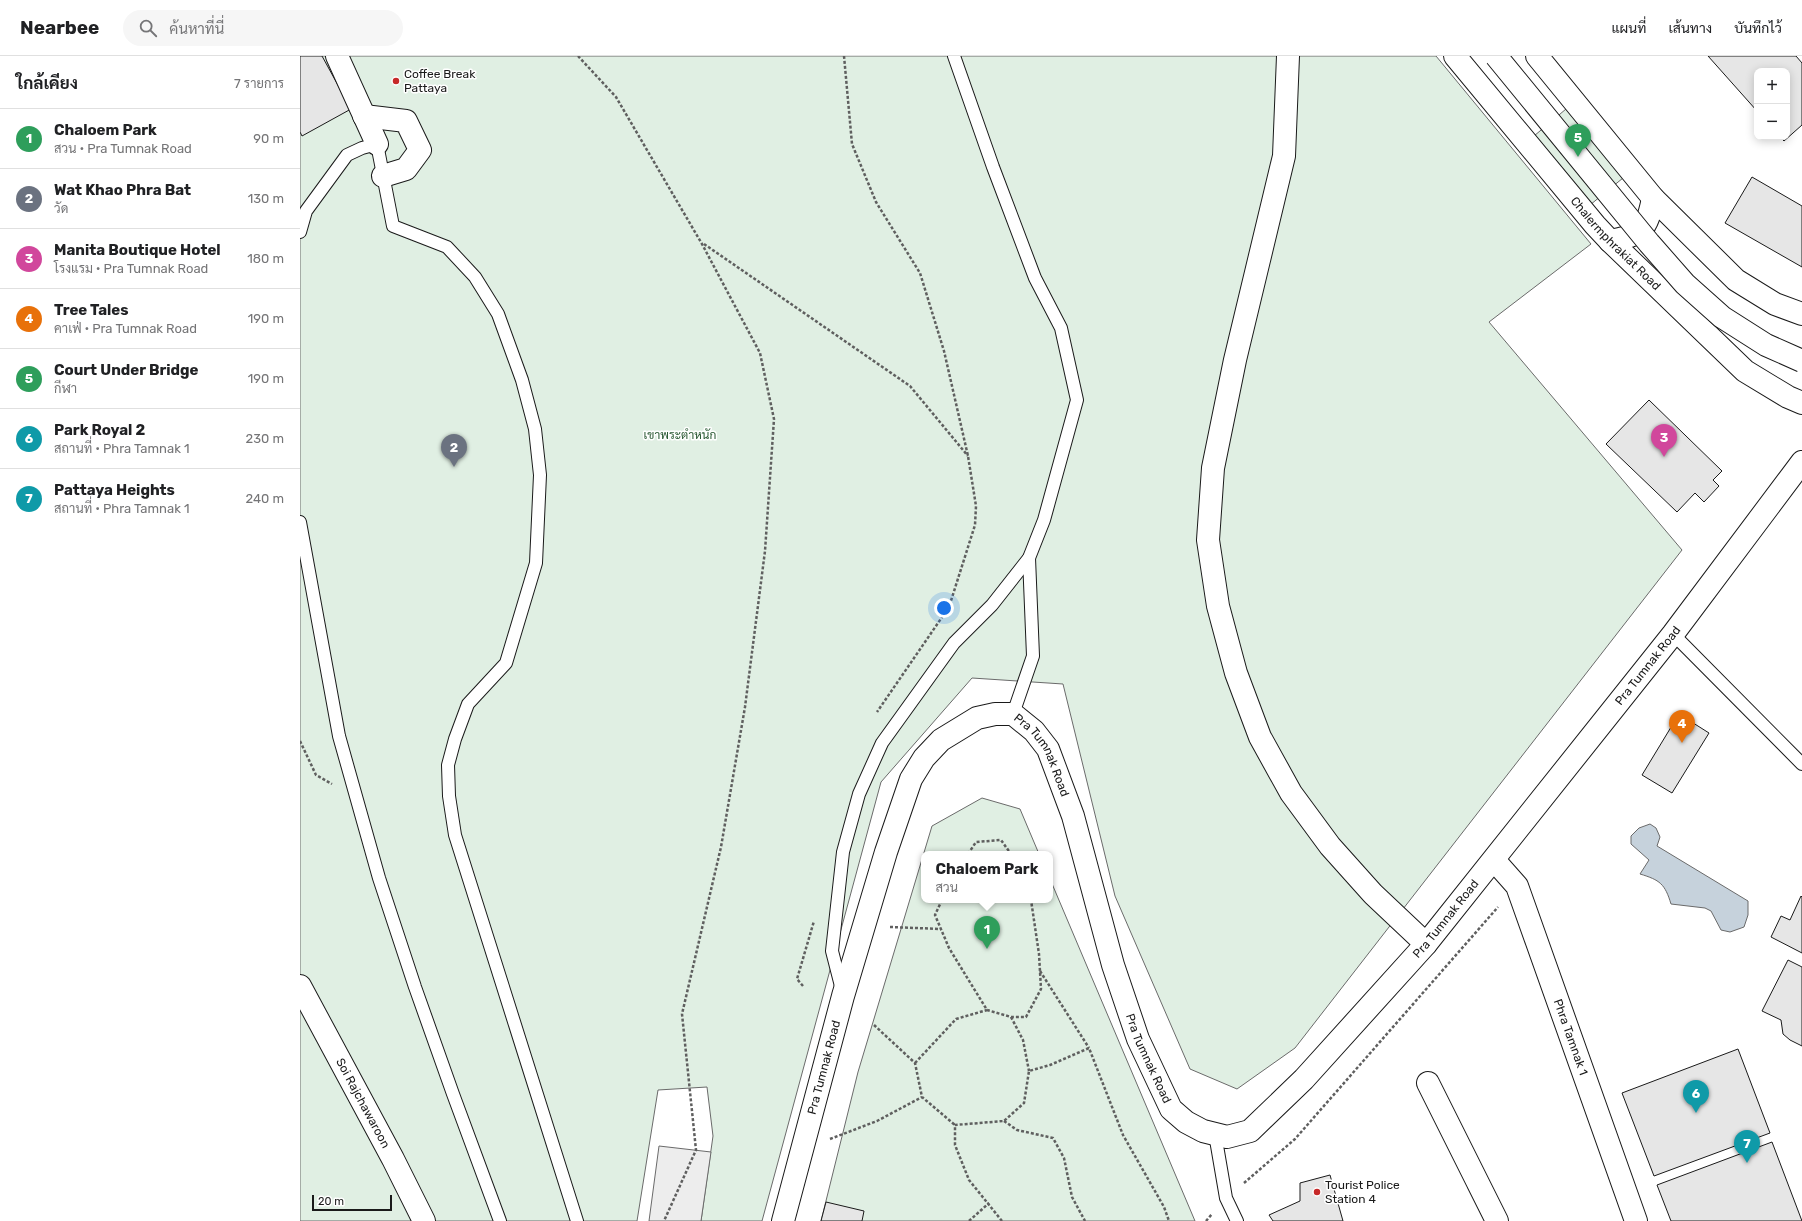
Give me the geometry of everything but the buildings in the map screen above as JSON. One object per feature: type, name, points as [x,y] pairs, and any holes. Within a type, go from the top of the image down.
[{"type":"street","points":[[337,56],[377,144]]},
{"type":"street","points":[[1288,56],[1284,156],[1235,360],[1213,468],[1208,540],[1218,606],[1236,673],[1260,737],[1290,793],[1330,846],[1373,894],[1426,944]]},
{"type":"street","name":"Chalermphrakiat Road","points":[[1455,56],[1595,225],[1610,241],[1745,370],[1788,397],[1802,403]]},
{"type":"street","points":[[1496,56],[1649,243],[1686,284],[1722,317],[1766,345],[1802,361]]},
{"type":"street","points":[[1537,56],[1652,198],[1736,280],[1775,304],[1802,314]]},
{"type":"street","points":[[364,116],[406,121],[420,150],[406,169],[383,176]]},
{"type":"street","points":[[1610,241],[1628,238],[1643,228],[1650,215],[1652,198]]},
{"type":"street","name":"Pra Tumnak Road","points":[[783,1221],[843,996],[886,852],[911,779],[924,758],[941,740],[977,718],[995,714],[1013,714],[1034,731],[1048,749],[1073,816],[1112,965],[1135,1032],[1171,1109],[1186,1122],[1203,1131],[1227,1137],[1250,1131],[1304,1079],[1426,944],[1673,634],[1802,462]]},
{"type":"street","name":"Phra Tamnak 1","points":[[1494,860],[1517,886],[1636,1221]]},
{"type":"street","name":"Soi Rajchawaroon","points":[[300,986],[393,1159],[424,1221]]},
{"type":"street","points":[[1428,1082],[1497,1221]]},
{"type":"lane","points":[[843,996],[832,951],[843,852],[859,794],[882,743],[949,649],[992,605],[1029,558],[1044,520],[1077,400],[1061,328],[1035,278],[993,167],[954,56]]},
{"type":"lane","points":[[300,232],[306,211],[347,155],[362,148],[377,144],[393,226],[447,247],[475,277],[498,314],[522,380],[535,429],[540,475],[536,563],[506,664],[468,704],[454,739],[448,765],[449,796],[455,835],[577,1221]]},
{"type":"lane","points":[[300,522],[340,736],[379,878],[415,986],[500,1221]]},
{"type":"lane","points":[[1013,714],[1033,656],[1029,558]]},
{"type":"lane","points":[[1673,634],[1802,764]]},
{"type":"lane","points":[[1215,1134],[1226,1198],[1237,1221]]},
{"type":"path","points":[[578,56],[616,97],[702,244],[760,353],[774,419],[765,551],[745,707],[721,847],[682,1014],[696,1150],[664,1221]]},
{"type":"path","points":[[844,56],[852,144],[876,202],[920,273],[944,351],[968,456],[976,506],[974,524],[949,607],[876,714]]},
{"type":"path","points":[[702,244],[910,386],[968,456]]},
{"type":"path","points":[[300,741],[316,775],[357,798]]},
{"type":"path","points":[[970,851],[976,842],[1001,840],[1009,851]]},
{"type":"path","points":[[1206,1221],[1226,1198],[1295,1139],[1517,886]]},
{"type":"path","points":[[941,903],[935,915],[949,948],[987,1010]]},
{"type":"path","points":[[915,1063],[956,1019],[987,1010],[1010,1018],[1026,1018],[1041,989],[1031,903]]},
{"type":"path","points":[[803,986],[797,979],[814,920]]},
{"type":"path","points":[[863,925],[941,929]]},
{"type":"path","points":[[1040,970],[1089,1048],[1123,1135],[1164,1207],[1169,1221]]},
{"type":"path","points":[[874,1025],[915,1063],[922,1097],[955,1125],[1004,1121],[1024,1103],[1029,1071],[1023,1040],[1010,1018]]},
{"type":"path","points":[[1029,1071],[1050,1065],[1089,1048]]},
{"type":"path","points":[[802,1150],[877,1121],[922,1097]]},
{"type":"path","points":[[1004,1121],[1018,1130],[1053,1138],[1064,1158],[1072,1197],[1085,1221]]},
{"type":"path","points":[[955,1125],[955,1145],[969,1180],[1002,1221]]},
{"type":"path","points":[[969,1221],[989,1203]]},
{"type":"green space","name":"เขาพระตำหนัก","points":[[300,56],[1436,56],[1591,244],[1489,322],[1682,550],[1295,1048],[1237,1089],[1190,1069],[1115,896],[1063,684],[972,678],[881,782],[762,1221],[701,1221],[713,1136],[707,1087],[658,1090],[637,1221],[300,1221]]},
{"type":"green space","points":[[1566,109],[1623,178],[1590,205],[1534,136]]},
{"type":"green space","points":[[982,798],[1020,809],[1038,851],[924,851],[932,826]]},
{"type":"green space","points":[[921,863],[921,903],[1053,903],[1053,886],[1195,1221],[821,1221],[858,1072]]},
{"type":"shaded area","points":[[1650,824],[1656,828],[1660,837],[1657,846],[1748,901],[1748,915],[1744,927],[1730,932],[1721,930],[1711,911],[1705,908],[1671,904],[1664,887],[1661,884],[1652,878],[1640,874],[1649,860],[1631,844],[1631,836],[1639,828]]},
{"type":"shaded area","points":[[659,1146],[711,1152],[701,1221],[649,1221]]},
{"type":"place","name":"Coffee Break Pattaya","points":[[396,81]]},
{"type":"place","name":"Court Under Bridge","points":[[1578,157]]},
{"type":"place","name":"Manita Boutique Hotel","points":[[1664,457]]},
{"type":"place","name":"Wat Khao Phra Bat","points":[[454,467]]},
{"type":"place","name":"Tree Tales","points":[[1682,743]]},
{"type":"place","name":"Chaloem Park","points":[[987,949]]},
{"type":"place","name":"Park Royal 2","points":[[1696,1113]]},
{"type":"place","name":"Pattaya Heights","points":[[1747,1163]]},
{"type":"place","name":"Tourist Police Station 4","points":[[1317,1192]]}]
